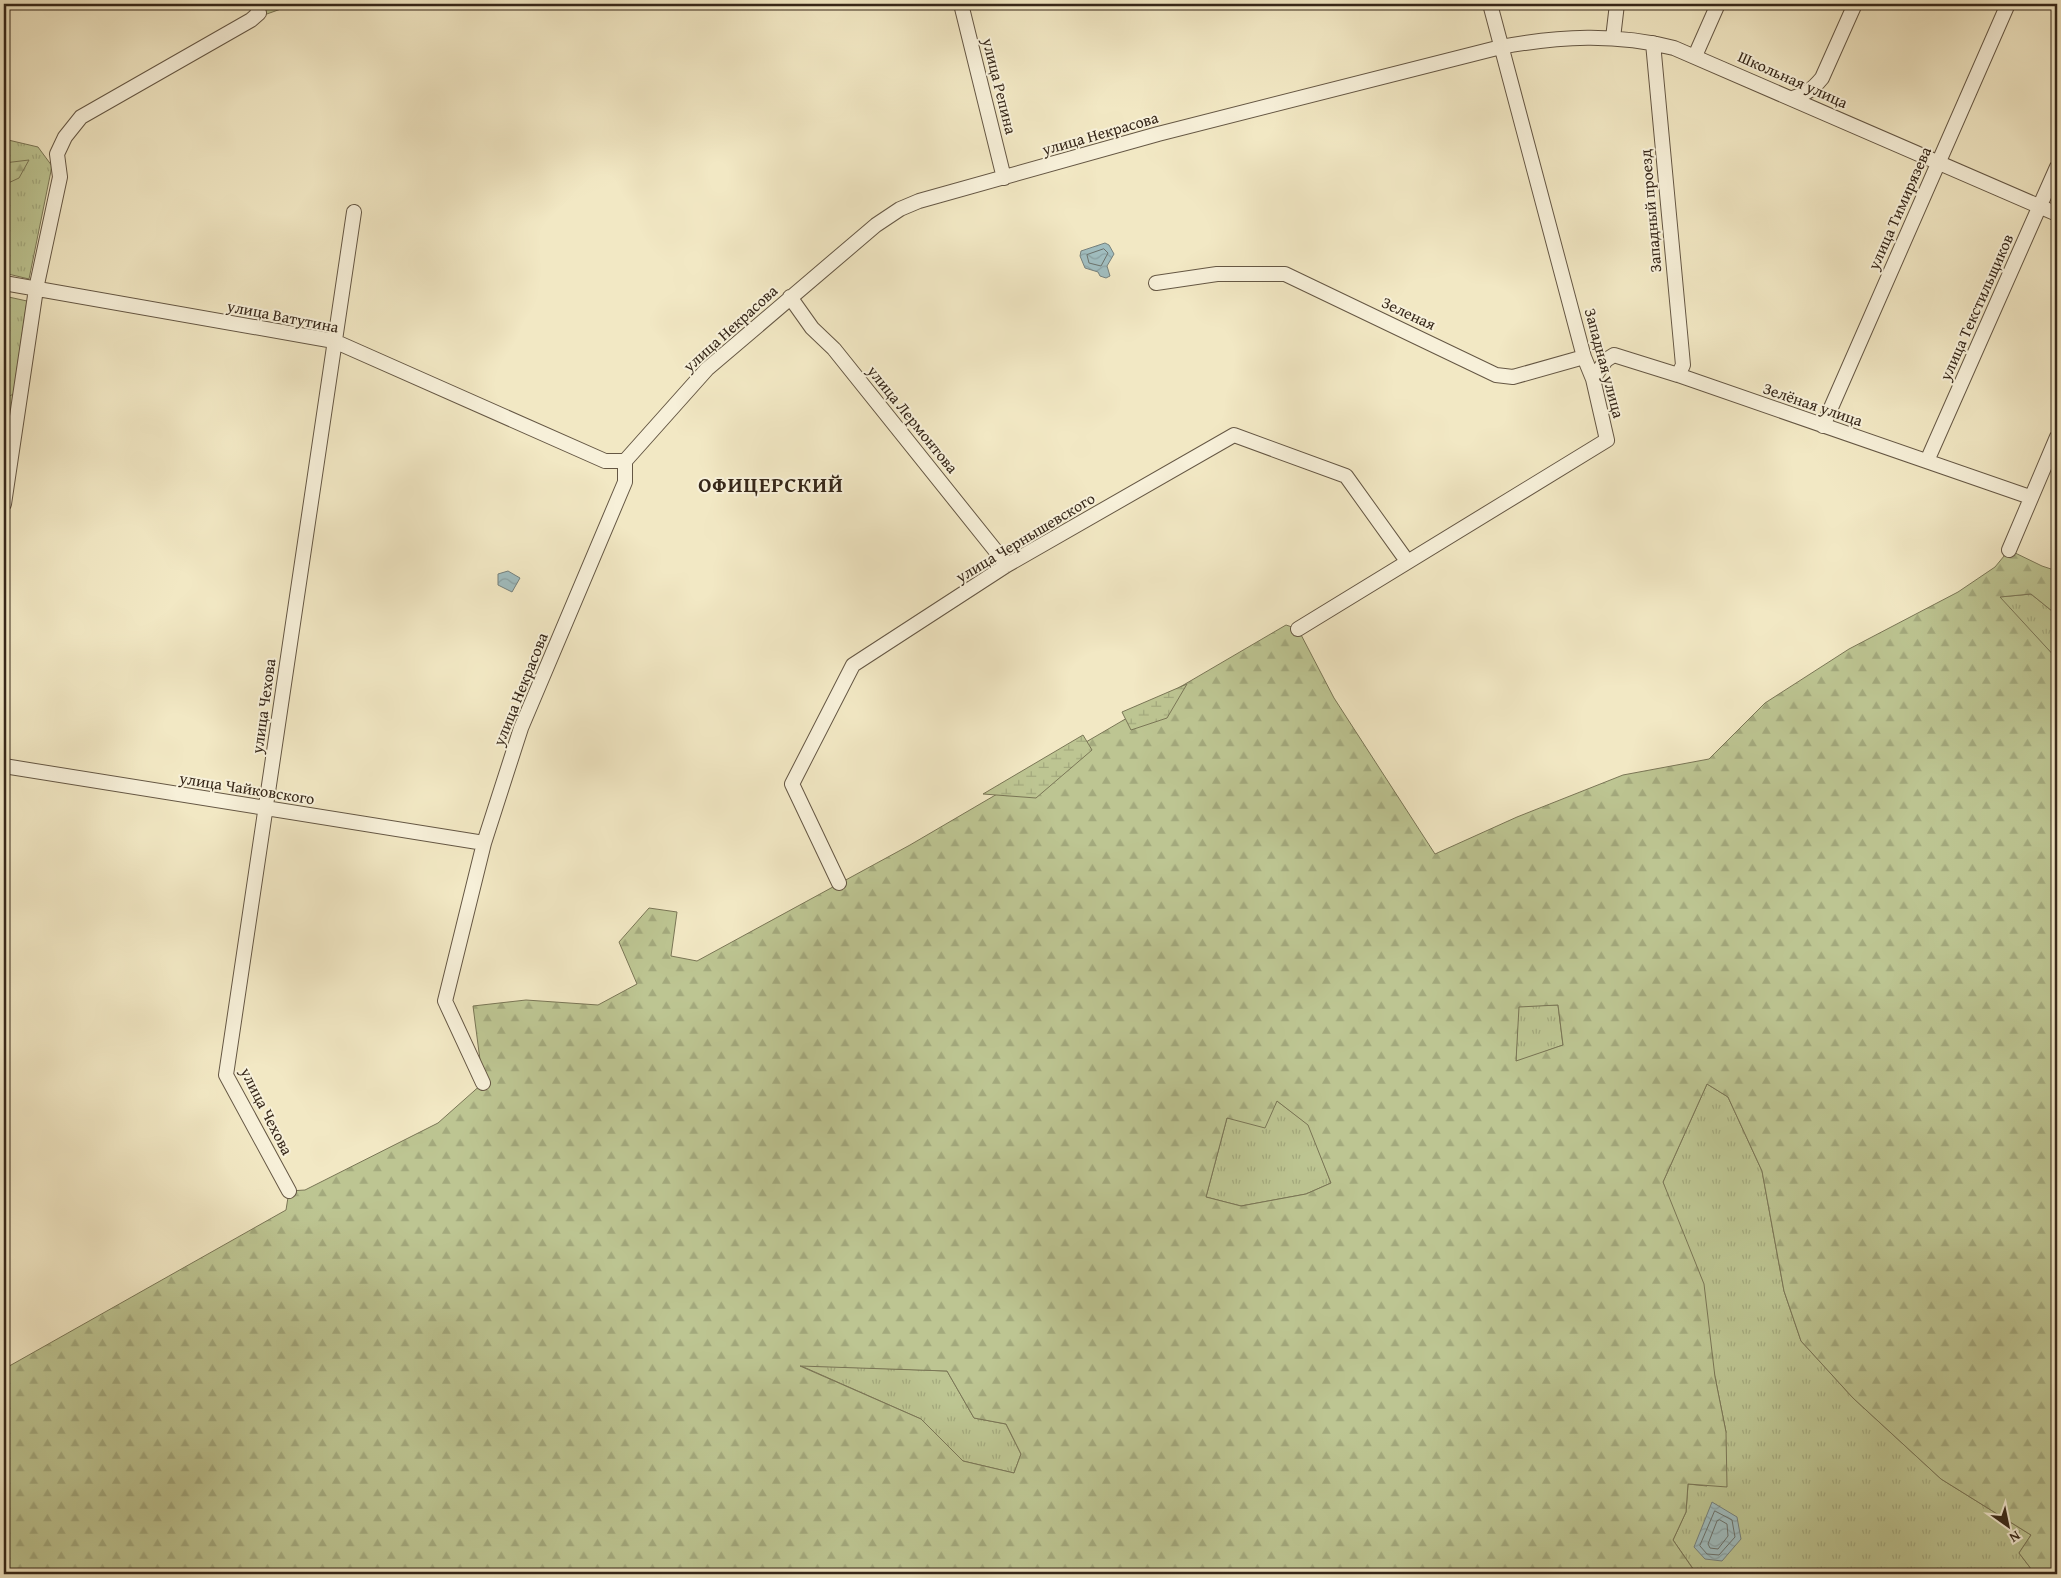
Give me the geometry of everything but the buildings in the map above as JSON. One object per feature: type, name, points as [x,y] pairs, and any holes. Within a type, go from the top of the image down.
[{"type":"street","points":[[4,504],[36,289],[60,177],[57,154],[65,137],[81,117],[251,20],[259,13],[256,4]]},
{"type":"street","name":"улица Репина","points":[[961,4],[1004,178]]},
{"type":"street","name":"Западная улица","points":[[1298,629],[1607,440],[1593,379],[1584,357],[1490,4]]},
{"type":"street","points":[[1613,38],[1617,4]]},
{"type":"street","points":[[1695,56],[1718,4]]},
{"type":"street","points":[[1793,98],[1805,95],[1822,78],[1855,4]]},
{"type":"street","name":"улица Тимирязева","points":[[1823,426],[2008,4]]},
{"type":"street","name":"Школьная улица","points":[[1501,47],[1544,38],[1613,38],[1654,43],[1695,56],[2057,214]]},
{"type":"street","name":"Западный проезд","points":[[1654,43],[1682,365],[1678,375]]},
{"type":"street","name":"улица Некрасова","points":[[483,1083],[445,1001],[484,843],[521,728],[625,482],[625,461],[707,369],[876,225],[900,208],[1158,134],[1501,47]]},
{"type":"street","name":"улица Текстильщиков","points":[[1927,461],[2057,167]]},
{"type":"street","name":"улица Чехова","points":[[289,1191],[226,1075],[354,212]]},
{"type":"street","name":"Зеленая","points":[[1156,283],[1217,274],[1285,274],[1496,375],[1513,377],[1584,357]]},
{"type":"street","name":"улица Ватутина","points":[[4,283],[334,341],[605,462],[625,461]]},
{"type":"street","name":"улица Лермонтова","points":[[790,297],[812,328],[834,349],[1007,565]]},
{"type":"street","name":"Зелёная улица","points":[[1593,379],[1606,360],[1614,356],[1678,375],[2030,498]]},
{"type":"street","name":"улица Чернышевского","points":[[839,882],[792,784],[853,665],[1007,565],[1234,435],[1346,476],[1407,561]]},
{"type":"street","points":[[2009,550],[2057,437]]},
{"type":"street","name":"улица Чайковского","points":[[4,766],[484,843]]},
{"type":"green space","points":[[258,4],[295,4],[264,15]]},
{"type":"green space","points":[[4,139],[38,147],[52,166],[29,279],[4,273]]},
{"type":"green space","points":[[29,160],[19,178],[4,185],[4,163]]},
{"type":"green space","points":[[4,296],[27,301],[4,457]]},
{"type":"green space","points":[[15,393],[4,477],[4,428],[8,397]]},
{"type":"green space","points":[[2009,550],[2057,571],[2057,615],[2031,594],[2000,597],[2057,659],[2057,1574],[2035,1574],[2019,1553],[2031,1535],[1941,1479],[1853,1398],[1801,1341],[1784,1291],[1762,1171],[1728,1097],[1707,1084],[1663,1182],[1704,1284],[1715,1377],[1726,1432],[1727,1487],[1688,1484],[1686,1512],[1673,1540],[1693,1569],[1700,1574],[4,1574],[4,1369],[286,1210],[289,1191],[305,1190],[438,1123],[483,1083],[473,1006],[526,1000],[598,1005],[637,984],[619,942],[649,908],[677,912],[671,956],[697,961],[910,845],[1286,625],[1298,629],[1334,698],[1435,854],[1517,817],[1623,775],[1709,759],[1765,703],[1849,649],[1958,592],[1995,567]],"holes":[[[1558,1005],[1563,1045],[1516,1061],[1519,1007]],[[1277,1101],[1308,1125],[1331,1183],[1306,1194],[1241,1206],[1206,1197],[1227,1118],[1265,1128]],[[800,1366],[947,1371],[974,1418],[1006,1424],[1021,1454],[1014,1473],[963,1461],[921,1419]]]},
{"type":"green space","points":[[2031,594],[2057,615],[2057,659],[1999,597]]},
{"type":"green space","points":[[1187,684],[1167,718],[1131,730],[1122,712]]},
{"type":"green space","points":[[1083,735],[1092,750],[1036,798],[983,794]]},
{"type":"green space","points":[[1558,1005],[1563,1045],[1516,1062],[1518,1006]]},
{"type":"green space","points":[[1707,1084],[1728,1097],[1762,1171],[1784,1291],[1801,1341],[1853,1398],[1941,1479],[2031,1535],[2019,1553],[2035,1574],[1700,1574],[1694,1570],[1673,1540],[1686,1512],[1688,1484],[1707,1486],[1726,1432],[1715,1377],[1663,1182]]},
{"type":"green space","points":[[1277,1101],[1309,1125],[1331,1183],[1306,1194],[1241,1206],[1206,1197],[1227,1118]]},
{"type":"green space","points":[[799,1365],[947,1371],[974,1418],[1006,1424],[1021,1454],[1014,1473],[963,1461],[921,1419]]},
{"type":"water","points":[[1105,243],[1109,245],[1114,254],[1107,266],[1110,276],[1106,278],[1100,276],[1098,272],[1085,268],[1080,256],[1081,251]]},
{"type":"water","points":[[508,571],[520,578],[512,592],[498,585],[498,574]]},
{"type":"water","points":[[1712,1502],[1737,1517],[1741,1539],[1722,1561],[1705,1559],[1694,1547]]},
{"type":"district","name":"ОФИЦЕРСКИЙ","points":[[771,485]]}]
